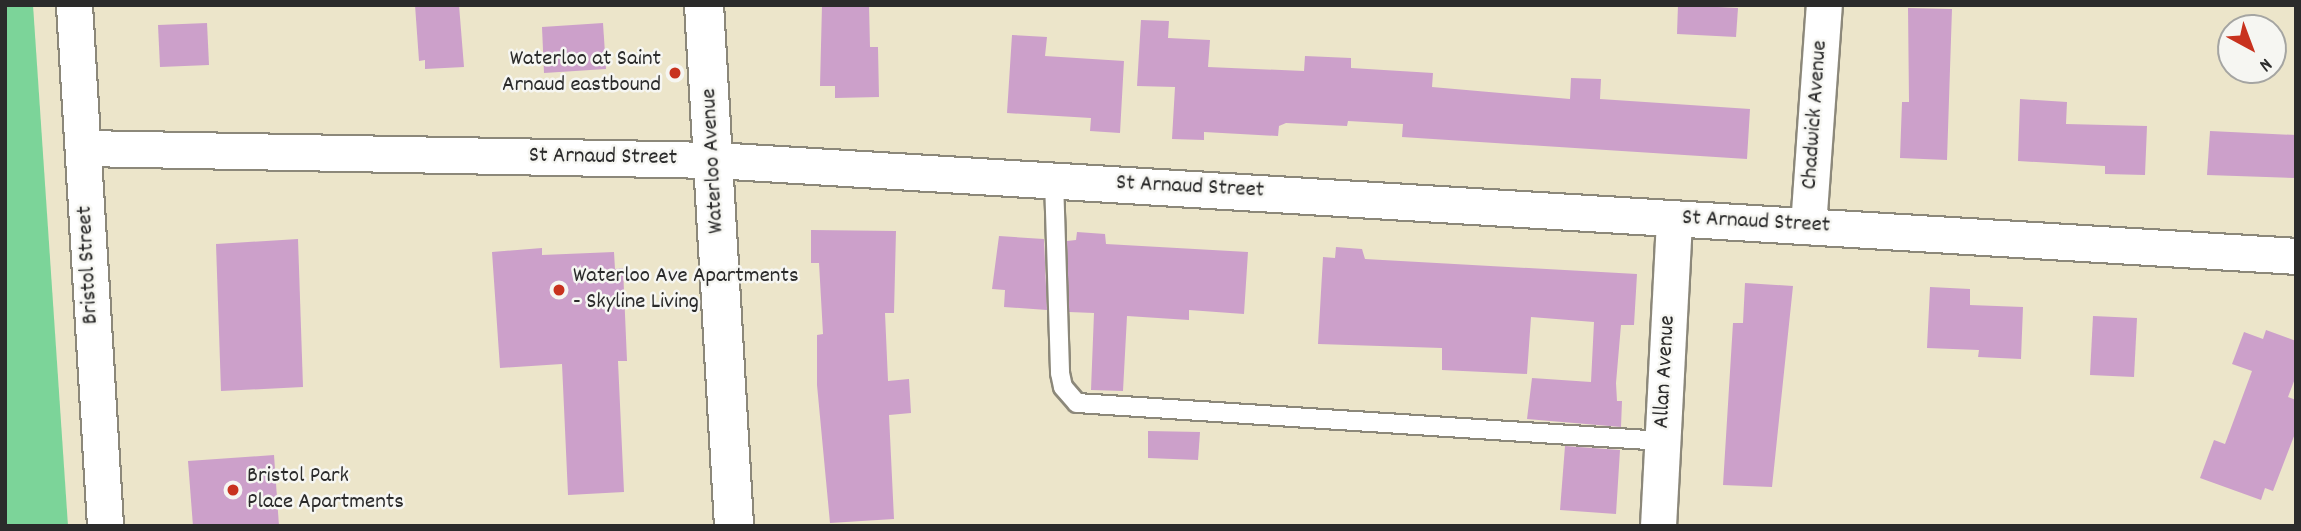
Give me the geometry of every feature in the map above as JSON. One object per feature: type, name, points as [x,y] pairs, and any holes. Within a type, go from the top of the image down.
[{"type":"street","name":"Bristol Street","points":[[74,5],[104,526]]},
{"type":"street","name":"Waterloo Avenue","points":[[704,5],[734,526]]},
{"type":"street","name":"Chadwick Avenue","points":[[1808,226],[1824,5]]},
{"type":"street","name":"St Arnaud Street","points":[[83,148],[714,160],[2296,256]]},
{"type":"street","name":"Allan Avenue","points":[[1658,526],[1674,218]]},
{"type":"lane","points":[[1054,180],[1059,368],[1063,387],[1077,403],[1663,441]]},
{"type":"green space","points":[[5,5],[33,5],[68,526],[5,526]]},
{"type":"building","points":[[415,5],[459,5],[464,67],[425,69],[425,60],[419,61]]},
{"type":"building","points":[[822,5],[869,5],[870,47],[878,47],[879,97],[835,98],[835,86],[820,86]]},
{"type":"building","points":[[1678,5],[1738,8],[1736,37],[1677,34]]},
{"type":"building","points":[[1908,8],[1952,9],[1947,160],[1900,158],[1902,102],[1909,102]]},
{"type":"building","points":[[1141,20],[1169,21],[1168,38],[1210,40],[1208,67],[1304,71],[1305,56],[1351,58],[1351,68],[1433,73],[1432,87],[1570,99],[1571,78],[1601,79],[1600,99],[1750,109],[1747,159],[1402,137],[1403,124],[1348,121],[1347,126],[1286,123],[1279,126],[1278,136],[1204,132],[1204,140],[1172,139],[1175,87],[1137,86]]},
{"type":"building","points":[[207,23],[209,65],[160,67],[158,25]]},
{"type":"building","points":[[603,23],[606,69],[544,73],[542,27]]},
{"type":"building","points":[[1012,35],[1047,37],[1045,56],[1124,61],[1120,133],[1090,131],[1091,118],[1007,113]]},
{"type":"building","points":[[2020,99],[2067,102],[2066,124],[2147,126],[2145,175],[2105,174],[2105,166],[2018,161]]},
{"type":"building","points":[[2210,131],[2296,135],[2296,178],[2207,175]]},
{"type":"building","points":[[811,230],[896,231],[894,313],[885,313],[888,381],[909,379],[911,413],[889,415],[894,519],[830,523],[817,385],[817,335],[823,334],[819,263],[811,263]]},
{"type":"building","points":[[1077,232],[1105,234],[1106,244],[1248,252],[1244,314],[1189,310],[1189,320],[1127,316],[1123,391],[1091,390],[1094,313],[1069,312],[1067,241],[1076,240]]},
{"type":"building","points":[[999,236],[1044,239],[1047,310],[1004,307],[1005,290],[992,289]]},
{"type":"building","points":[[298,239],[303,387],[221,391],[216,244]]},
{"type":"building","points":[[1336,247],[1362,249],[1365,259],[1637,274],[1634,325],[1621,325],[1616,383],[1617,401],[1622,401],[1621,427],[1527,419],[1532,378],[1591,382],[1594,322],[1531,317],[1527,374],[1442,370],[1442,348],[1318,344],[1323,257],[1335,258]]},
{"type":"building","name":"Waterloo Ave Apartments - Skyline Living","points":[[542,248],[542,255],[614,252],[615,269],[623,268],[627,361],[618,361],[624,492],[568,495],[562,364],[500,368],[492,252]]},
{"type":"building","points":[[1745,283],[1793,286],[1772,487],[1723,485],[1733,323],[1743,323]]},
{"type":"building","points":[[1930,287],[1970,289],[1970,305],[2023,307],[2021,359],[1978,357],[1979,350],[1927,348]]},
{"type":"building","points":[[2093,316],[2137,318],[2134,377],[2090,375]]},
{"type":"building","points":[[2266,330],[2296,341],[2296,376],[2288,397],[2296,400],[2296,431],[2273,491],[2265,488],[2261,500],[2200,478],[2214,440],[2225,444],[2252,371],[2232,364],[2244,332],[2263,339]]},
{"type":"building","points":[[1148,431],[1200,432],[1198,460],[1148,458]]},
{"type":"building","points":[[1565,446],[1620,450],[1616,514],[1560,510]]},
{"type":"building","name":"Bristol Park Place Apartments","points":[[274,455],[279,526],[193,526],[188,461]]},
{"type":"place","name":"Waterloo at Saint Arnaud eastbound","points":[[675,73]]},
{"type":"place","name":"Waterloo Ave Apartments - Skyline Living","points":[[559,290]]},
{"type":"place","name":"Bristol Park Place Apartments","points":[[233,490]]}]
